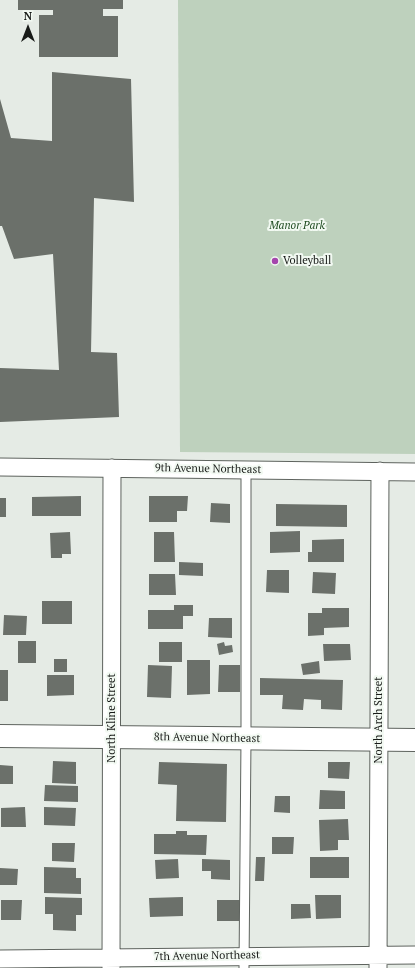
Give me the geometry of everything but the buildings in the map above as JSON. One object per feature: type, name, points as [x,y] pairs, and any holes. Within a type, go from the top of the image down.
[{"type":"main road","name":"8th Avenue Northeast","points":[[0,736],[415,740]]},
{"type":"street","name":"9th Avenue Northeast","points":[[0,467],[415,472]]},
{"type":"street","name":"North Kline Street","points":[[111,963],[112,468]]},
{"type":"street","name":"North Arch Street","points":[[378,961],[380,471]]},
{"type":"street","name":"7th Avenue Northeast","points":[[0,959],[111,963],[378,961],[415,955]]},
{"type":"lane","points":[[244,962],[246,469]]},
{"type":"green space","name":"Manor Park","points":[[178,0],[415,0],[415,454],[180,452]]},
{"type":"place","name":"Volleyball","points":[[275,261]]}]
